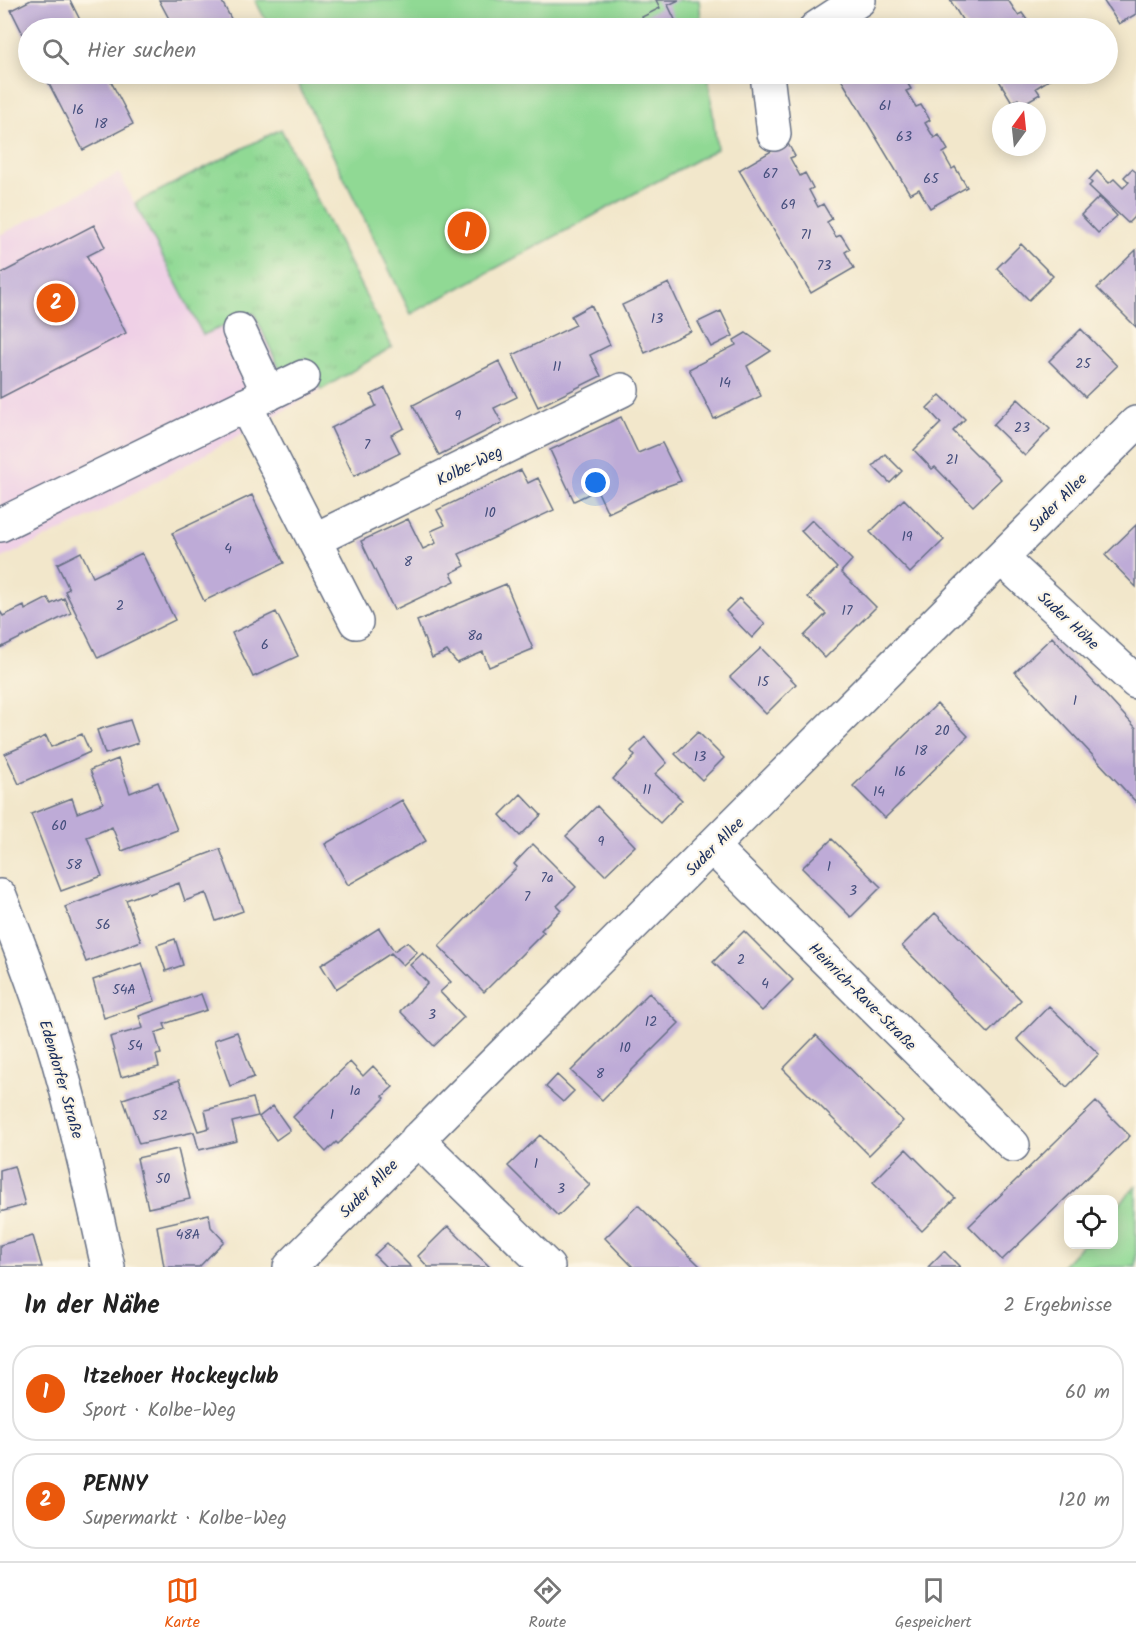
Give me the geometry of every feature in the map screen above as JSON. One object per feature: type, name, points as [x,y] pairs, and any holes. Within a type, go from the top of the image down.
[{"type":"street","points":[[831,18],[859,0]]},
{"type":"street","points":[[768,84],[774,134]]},
{"type":"street","points":[[239,330],[257,399],[314,540],[356,622]]},
{"type":"street","points":[[0,525],[303,377]]},
{"type":"street","name":"Kolbe-Weg","points":[[314,540],[622,390]]},
{"type":"street","name":"Suder Allee","points":[[290,1267],[1136,423]]},
{"type":"street","name":"Suder Höhe","points":[[1001,558],[1136,682]]},
{"type":"street","name":"Heinrich-Rave-Straße","points":[[712,847],[1013,1145]]},
{"type":"street","name":"Edendorfer Straße","points":[[0,896],[41,1005],[62,1073],[86,1165],[108,1267]]},
{"type":"street","points":[[417,1139],[548,1267]]},
{"type":"shaded area","points":[[119,173],[203,335],[254,313],[280,370],[305,358],[321,390],[99,513],[0,559],[0,235]]},
{"type":"green space","points":[[255,0],[699,0],[701,18],[265,18]]},
{"type":"green space","points":[[298,84],[709,84],[717,149],[411,314]]},
{"type":"green space","points":[[281,129],[392,347],[321,390],[305,358],[280,370],[254,313],[203,335],[135,203]]},
{"type":"green space","points":[[1136,1186],[1136,1267],[1061,1267],[1078,1249],[1118,1249],[1118,1206]]},
{"type":"building","points":[[31,0],[70,0],[79,18],[18,18],[18,24],[11,10]]},
{"type":"building","points":[[159,0],[221,0],[231,18],[169,18]]},
{"type":"building","points":[[656,0],[679,0],[668,5],[674,18],[642,17],[660,8]]},
{"type":"building","points":[[950,0],[1008,0],[1018,15],[1022,13],[1026,18],[961,18]]},
{"type":"building","points":[[1103,0],[1136,0],[1136,14],[1119,24],[1118,18],[1115,18]]},
{"type":"building","points":[[49,84],[112,84],[133,124],[83,150]]},
{"type":"building","points":[[844,84],[908,84],[911,89],[906,91],[916,107],[921,105],[930,120],[925,123],[934,138],[939,135],[948,150],[943,153],[952,169],[955,167],[967,187],[930,208],[919,189],[910,194]]},
{"type":"building","points":[[1001,84],[1042,84],[1036,88],[1040,94],[1026,102],[1020,102],[1018,99],[1012,102]]},
{"type":"building","points":[[787,142],[795,156],[790,158],[800,176],[805,173],[813,188],[809,190],[818,207],[823,204],[832,219],[827,222],[836,237],[841,235],[850,249],[845,252],[854,268],[811,293],[739,170]]},
{"type":"building","points":[[1132,169],[1136,172],[1136,215],[1128,223],[1089,186],[1092,183],[1089,180],[1097,171],[1109,183],[1114,179],[1123,188],[1129,182],[1124,177]]},
{"type":"building","points":[[1099,197],[1117,216],[1098,233],[1081,215]]},
{"type":"building","points":[[94,225],[105,247],[87,256],[126,333],[0,398],[0,274]]},
{"type":"building","points":[[1021,244],[1053,276],[1029,300],[997,268]]},
{"type":"building","points":[[1136,250],[1136,327],[1097,288]]},
{"type":"building","points":[[669,283],[691,331],[645,353],[622,305]]},
{"type":"building","points":[[591,305],[610,345],[590,355],[601,376],[538,407],[513,355],[576,325],[571,316]]},
{"type":"building","points":[[721,311],[733,336],[711,347],[698,322]]},
{"type":"building","points":[[1081,329],[1117,366],[1085,397],[1049,361]]},
{"type":"building","points":[[746,333],[771,351],[747,366],[761,396],[714,419],[689,369],[736,345],[734,340]]},
{"type":"building","points":[[499,361],[517,397],[494,408],[502,423],[439,455],[413,405]]},
{"type":"building","points":[[385,388],[404,428],[391,435],[400,453],[354,476],[331,428],[376,406],[371,395]]},
{"type":"building","points":[[940,395],[965,419],[953,431],[1001,479],[973,506],[935,467],[932,469],[914,450],[941,423],[927,408]]},
{"type":"building","points":[[1018,399],[1050,429],[1025,456],[993,425]]},
{"type":"building","points":[[621,417],[638,453],[662,443],[681,481],[608,513],[597,490],[574,501],[550,450]]},
{"type":"building","points":[[885,454],[902,471],[890,483],[873,466]]},
{"type":"building","points":[[521,470],[528,483],[538,478],[554,510],[459,554],[465,566],[451,573],[455,581],[394,610],[361,541],[408,519],[423,549],[436,543],[431,531],[445,525],[437,510]]},
{"type":"building","points":[[252,495],[284,563],[204,601],[172,533]]},
{"type":"building","points":[[904,499],[944,540],[910,573],[870,532]]},
{"type":"building","points":[[812,520],[852,560],[841,572],[876,607],[825,658],[804,636],[826,614],[808,597],[837,568],[801,531]]},
{"type":"building","points":[[1136,525],[1136,587],[1105,555]]},
{"type":"building","points":[[81,552],[93,577],[142,553],[175,620],[98,658],[65,591],[69,589],[57,564]]},
{"type":"building","points":[[506,584],[533,649],[489,667],[483,652],[457,663],[447,651],[432,658],[417,621]]},
{"type":"building","points":[[48,598],[51,604],[64,598],[71,613],[0,648],[0,611],[3,616],[24,606],[25,610]]},
{"type":"building","points":[[739,598],[765,624],[752,638],[726,611]]},
{"type":"building","points":[[276,612],[298,656],[253,677],[232,633]]},
{"type":"building","points":[[1052,637],[1136,728],[1136,802],[1015,672]]},
{"type":"building","points":[[761,648],[796,684],[766,714],[730,677]]},
{"type":"building","points":[[937,704],[968,736],[885,818],[853,786]]},
{"type":"building","points":[[130,720],[138,743],[105,754],[97,730]]},
{"type":"building","points":[[698,732],[724,758],[702,780],[675,754]]},
{"type":"building","points":[[82,734],[90,752],[19,784],[5,754],[46,736],[51,747]]},
{"type":"building","points":[[645,737],[667,763],[655,774],[682,800],[660,823],[613,779],[635,756],[631,751]]},
{"type":"building","points":[[118,759],[130,793],[158,782],[177,830],[122,851],[112,827],[87,837],[102,876],[61,891],[31,814],[72,798],[77,813],[103,803],[90,770]]},
{"type":"building","points":[[521,794],[541,815],[520,836],[500,815]]},
{"type":"building","points":[[402,800],[426,841],[348,885],[325,844]]},
{"type":"building","points":[[597,806],[635,846],[605,875],[566,836]]},
{"type":"building","points":[[832,839],[881,887],[851,917],[802,868]]},
{"type":"building","points":[[533,844],[576,887],[557,906],[561,910],[541,930],[544,932],[484,992],[439,946],[517,867],[514,864]]},
{"type":"building","points":[[220,849],[243,911],[216,921],[206,893],[185,901],[179,883],[149,894],[148,892],[126,900],[141,941],[86,962],[65,907]]},
{"type":"building","points":[[935,913],[1021,1000],[988,1033],[902,946]]},
{"type":"building","points":[[379,928],[394,951],[407,942],[417,952],[403,965],[391,953],[336,989],[321,965]]},
{"type":"building","points":[[744,931],[793,980],[762,1011],[713,962]]},
{"type":"building","points":[[175,939],[183,965],[166,971],[157,945]]},
{"type":"building","points":[[423,953],[451,982],[440,992],[464,1017],[434,1046],[400,1011],[428,983],[410,965]]},
{"type":"building","points":[[142,963],[155,1001],[104,1018],[93,980]]},
{"type":"building","points":[[649,993],[679,1023],[602,1100],[571,1071]]},
{"type":"building","points":[[201,994],[207,1010],[164,1024],[166,1029],[155,1033],[161,1054],[156,1055],[159,1067],[121,1077],[110,1037],[143,1028],[139,1016]]},
{"type":"building","points":[[1049,1006],[1099,1054],[1067,1087],[1017,1039]]},
{"type":"building","points":[[237,1032],[254,1077],[230,1086],[214,1040]]},
{"type":"building","points":[[816,1035],[903,1121],[869,1155],[783,1069]]},
{"type":"building","points":[[350,1062],[363,1076],[373,1066],[393,1087],[362,1121],[326,1152],[293,1117]]},
{"type":"building","points":[[557,1075],[574,1091],[563,1102],[546,1087]]},
{"type":"building","points":[[179,1080],[198,1131],[209,1128],[205,1110],[253,1098],[258,1116],[232,1122],[237,1141],[199,1150],[194,1132],[139,1144],[123,1099]]},
{"type":"building","points":[[1096,1102],[1130,1136],[1069,1195],[1064,1195],[1064,1200],[1002,1260],[969,1226]]},
{"type":"building","points":[[273,1106],[290,1130],[276,1140],[259,1117]]},
{"type":"building","points":[[540,1135],[590,1185],[558,1216],[508,1166]]},
{"type":"building","points":[[178,1149],[190,1199],[148,1208],[137,1158]]},
{"type":"building","points":[[906,1149],[955,1198],[922,1231],[873,1182]]},
{"type":"building","points":[[14,1166],[25,1205],[0,1212],[0,1170]]},
{"type":"building","points":[[638,1205],[701,1267],[633,1267],[605,1238]]},
{"type":"building","points":[[209,1214],[211,1227],[224,1241],[199,1267],[164,1267],[157,1226]]},
{"type":"building","points":[[448,1226],[490,1267],[428,1267],[418,1256]]},
{"type":"building","points":[[33,1236],[42,1267],[0,1267],[0,1245]]},
{"type":"building","points":[[387,1243],[411,1267],[386,1267],[374,1255]]},
{"type":"building","points":[[944,1251],[960,1267],[928,1267]]},
{"type":"place","name":"Itzehoer Hockeyclub","points":[[467,231]]},
{"type":"place","name":"PENNY","points":[[56,303]]}]
